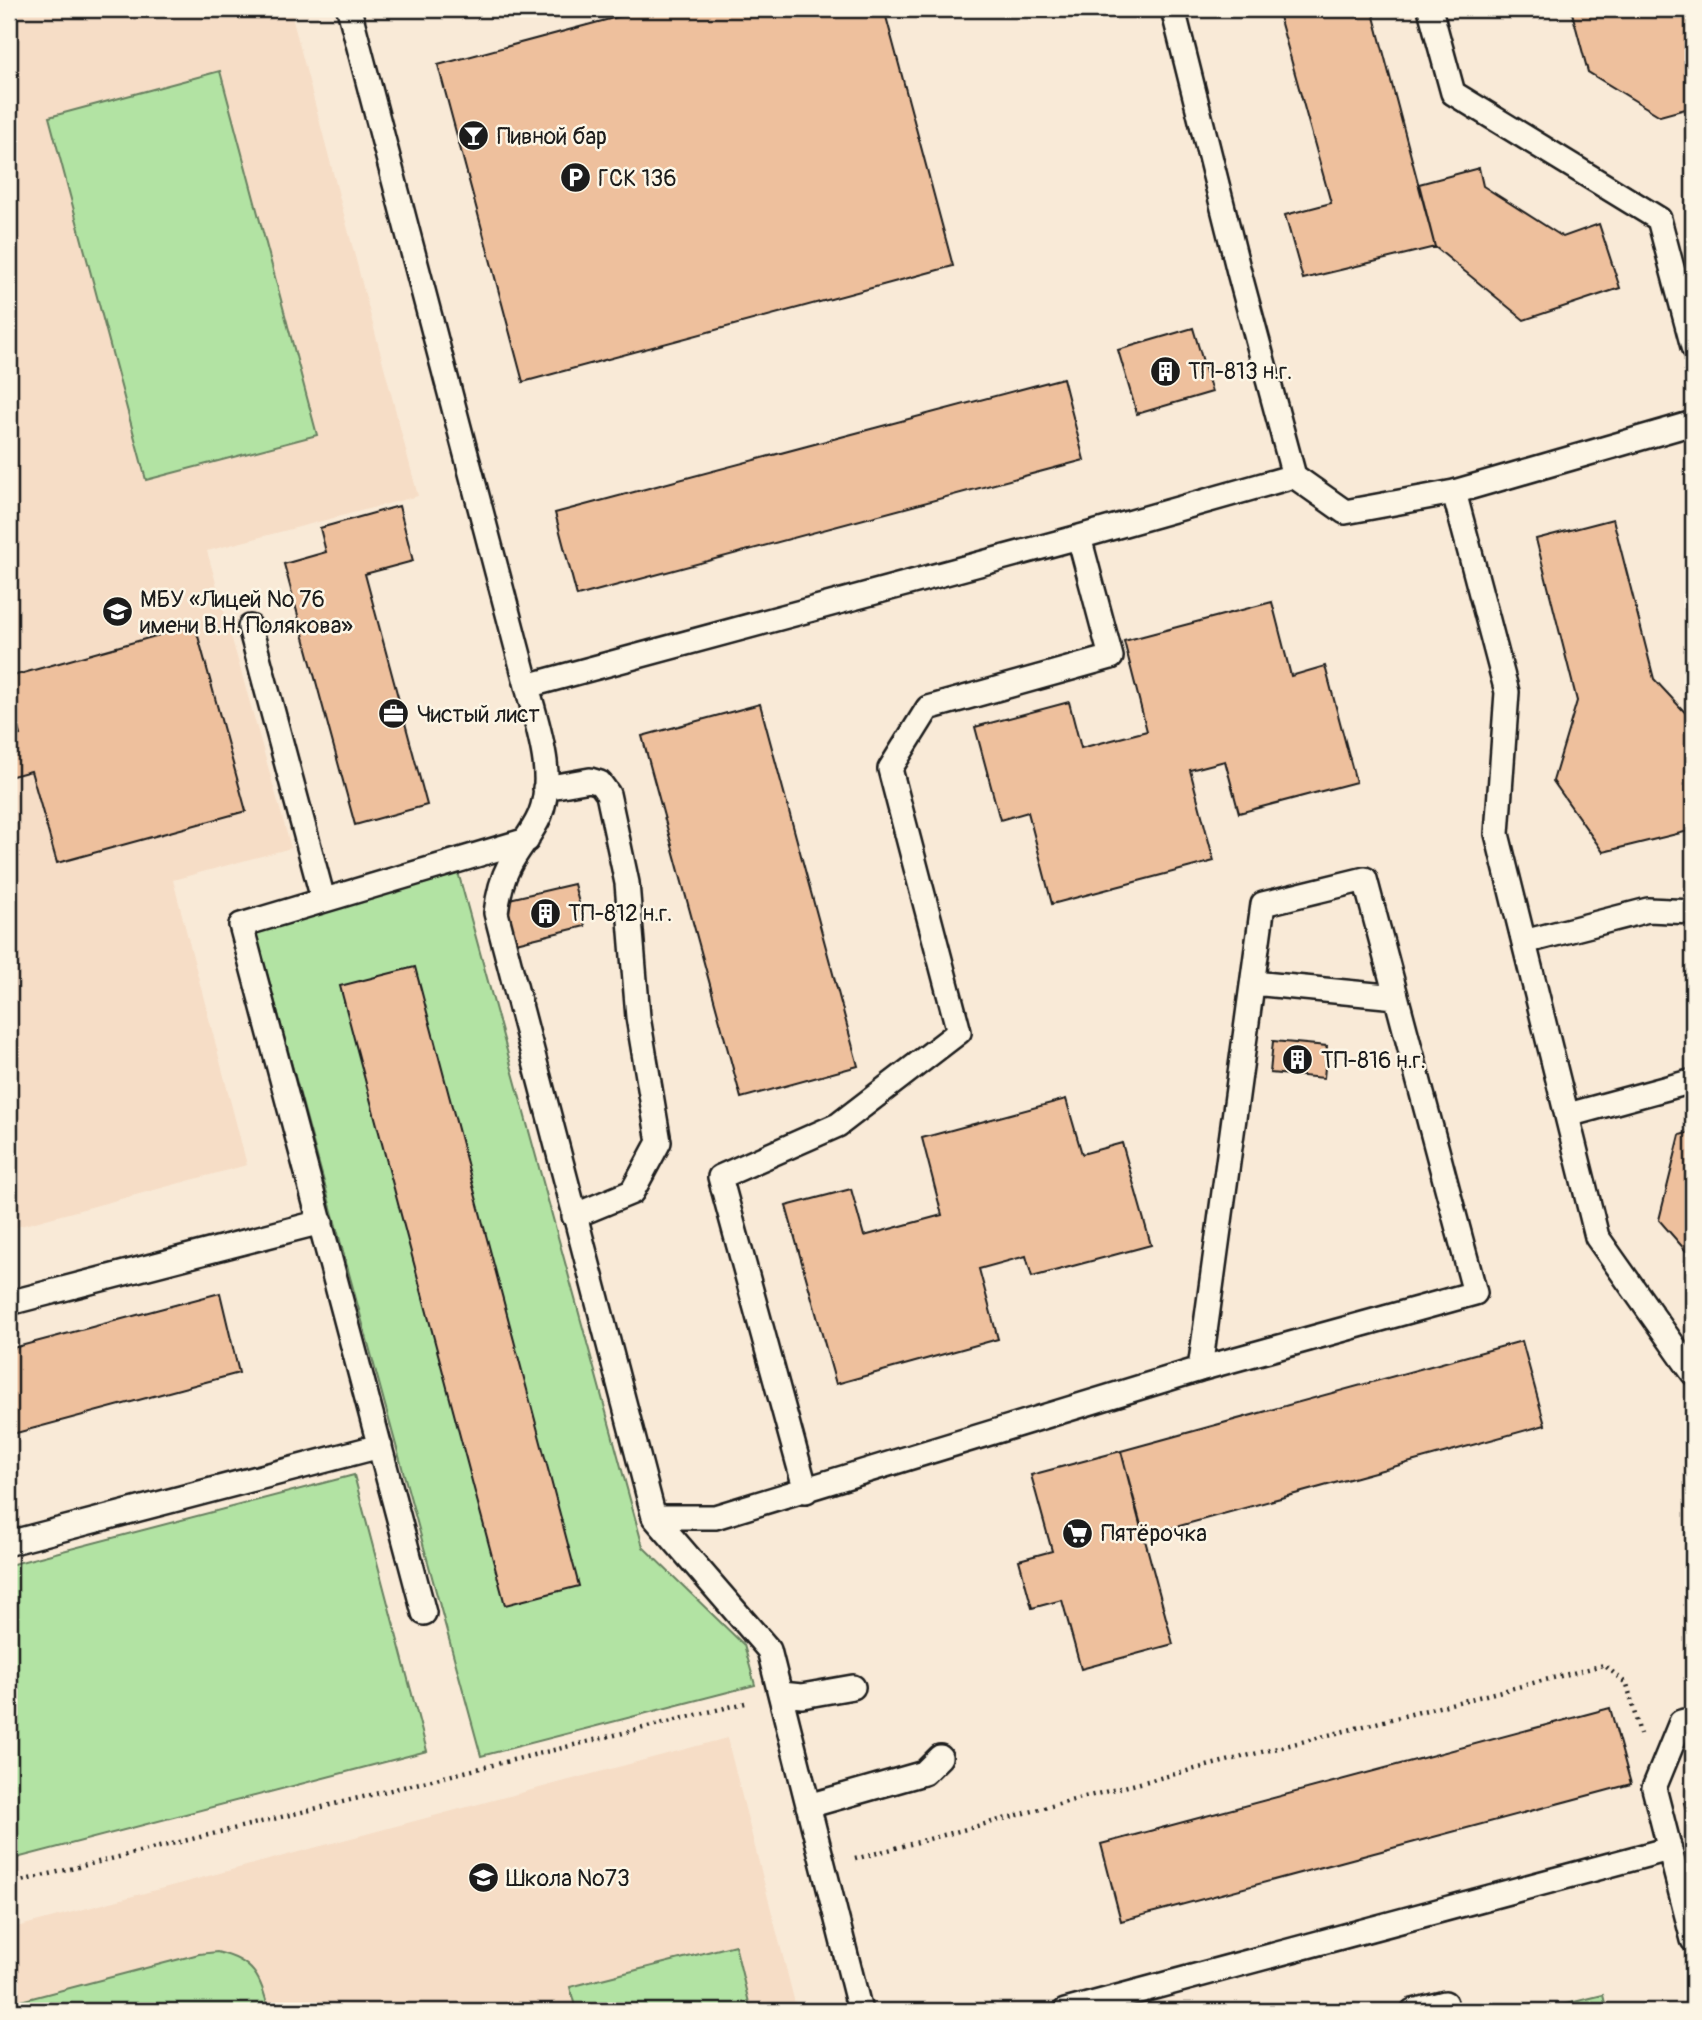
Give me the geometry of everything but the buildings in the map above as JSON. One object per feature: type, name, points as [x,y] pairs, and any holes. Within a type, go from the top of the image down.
[{"type":"lane","points":[[349,9],[547,771],[541,812],[527,840],[509,865],[498,893],[496,913],[654,1517],[769,1650],[860,2011]]},
{"type":"lane","points":[[1173,9],[1294,476],[1345,512],[1454,492],[1693,423]]},
{"type":"lane","points":[[1430,9],[1453,93],[1659,219],[1693,347]]},
{"type":"lane","points":[[527,686],[1294,476]]},
{"type":"lane","points":[[1454,492],[1507,692],[1497,834],[1597,1237],[1693,1373]]},
{"type":"lane","points":[[806,1490],[720,1177],[838,1125],[959,1032],[890,769],[928,708],[1111,657],[1079,537]]},
{"type":"lane","points":[[250,627],[323,899]]},
{"type":"lane","points":[[545,788],[590,780],[600,783],[608,794],[627,883],[638,1017],[659,1142],[632,1192],[574,1216]]},
{"type":"lane","points":[[425,1613],[241,925],[527,840]]},
{"type":"lane","points":[[654,1517],[715,1517],[1200,1369],[1475,1293],[1365,879],[1263,904],[1200,1369]]},
{"type":"lane","points":[[1524,942],[1648,910],[1693,912]]},
{"type":"lane","points":[[1253,983],[1396,997]]},
{"type":"lane","points":[[1568,1115],[1693,1081]]},
{"type":"lane","points":[[9,1303],[321,1222]]},
{"type":"lane","points":[[9,1544],[380,1446]]},
{"type":"lane","points":[[781,1694],[802,1696],[853,1687]]},
{"type":"lane","points":[[1693,1718],[1681,1721],[1654,1788],[1693,1940]]},
{"type":"lane","points":[[808,1806],[924,1773],[940,1757]]},
{"type":"lane","points":[[1065,2011],[1670,1849]]},
{"type":"lane","points":[[1413,2011],[1445,2003],[1447,2011]]},
{"type":"path","points":[[845,1862],[1081,1798],[1604,1665],[1627,1684],[1640,1734],[1664,1763]]},
{"type":"path","points":[[9,1884],[781,1694]]},
{"type":"shaded area","name":"МБУ «Лицей № 76 имени В.Н. Полякова»","points":[[290,9],[418,496],[207,551],[291,848],[173,880],[247,1165],[9,1229],[9,11]]},
{"type":"shaded area","name":"Школа №73","points":[[727,1738],[797,2011],[9,2011],[9,1929]]},
{"type":"green space","points":[[220,71],[317,435],[146,480],[49,117]]},
{"type":"green space","points":[[458,872],[643,1547],[744,1645],[755,1685],[481,1756],[255,930]]},
{"type":"green space","points":[[354,1475],[427,1751],[9,1860],[9,1565]]},
{"type":"green space","points":[[735,1945],[751,2011],[576,2011],[570,1987]]},
{"type":"green space","points":[[217,1952],[240,1960],[254,1972],[269,2011],[9,2011],[9,2004],[199,1954]]},
{"type":"green space","points":[[1603,1995],[1607,2011],[1537,2011]]},
{"type":"place","name":"Пивной бар","points":[[474,136]]},
{"type":"place","name":"ГСК 136","points":[[575,178]]},
{"type":"place","name":"ТП-813 н.г.","points":[[1165,371]]},
{"type":"place","name":"МБУ «Лицей № 76 имени В.Н. Полякова»","points":[[117,612]]},
{"type":"place","name":"Чистый лист","points":[[394,714]]},
{"type":"place","name":"ТП-812 н.г.","points":[[545,913]]},
{"type":"place","name":"ТП-816 н.г.","points":[[1298,1060]]},
{"type":"place","name":"Пятёрочка","points":[[1078,1533]]},
{"type":"place","name":"Школа №73","points":[[483,1878]]}]
